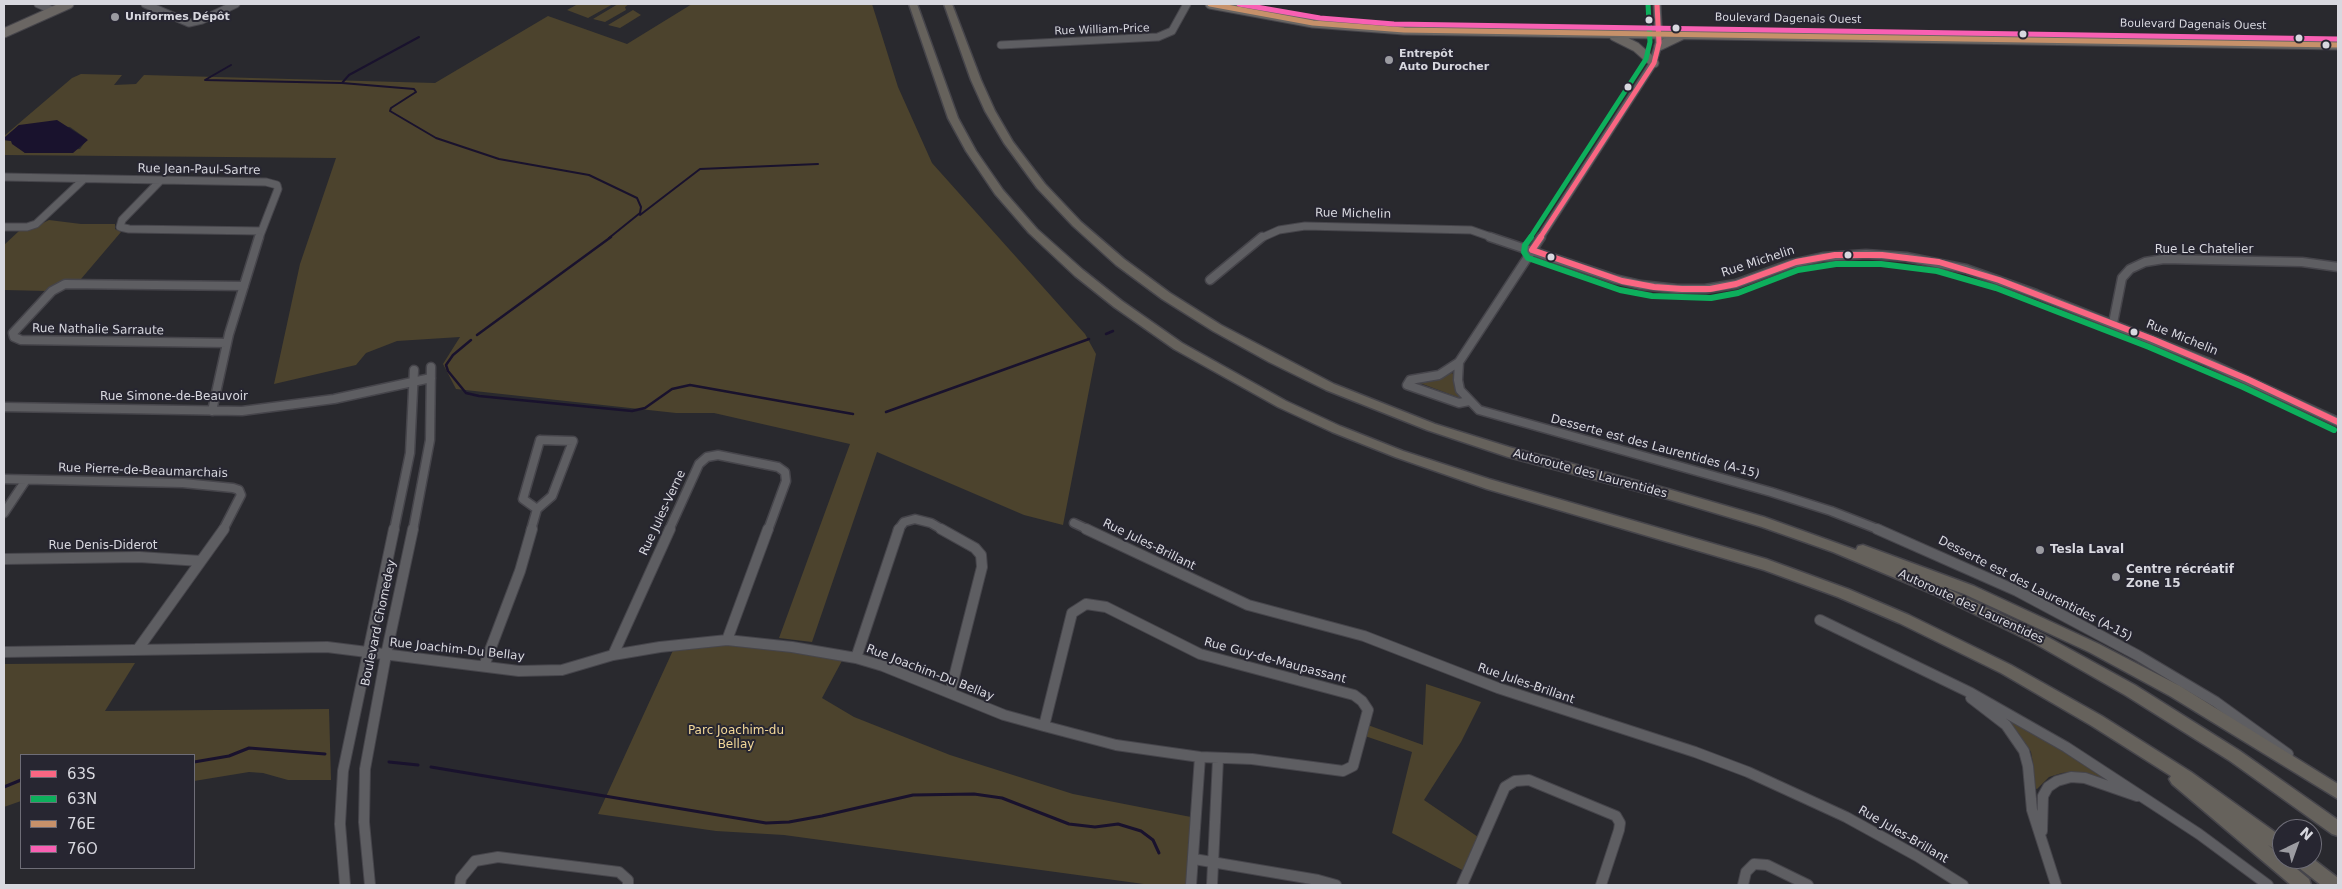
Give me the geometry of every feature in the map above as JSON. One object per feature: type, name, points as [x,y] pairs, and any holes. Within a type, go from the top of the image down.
[{"type":"highway","points":[[913,4],[953,118],[971,151],[999,192],[1034,231],[1079,273],[1129,312],[1185,350],[1282,404],[1336,429],[1416,460],[1517,493],[1750,560],[1850,596],[1936,634],[2006,669],[2129,740],[2213,795],[2272,839]]},
{"type":"highway","name":"Autoroute des Laurentides","points":[[948,4],[986,103],[1003,134],[1024,165],[1053,199],[1087,233],[1166,296],[1266,355],[1388,411],[1500,450],[1668,494],[1764,522],[1856,555],[1973,606],[2086,665],[2216,743],[2338,829]]},
{"type":"highway","points":[[1668,494],[1830,539],[1920,570],[1993,600],[2067,634],[2156,681],[2338,791]]},
{"type":"highway","points":[[2086,665],[2205,730],[2268,770],[2338,820]]},
{"type":"highway","points":[[2129,740],[2303,885]]},
{"type":"highway","points":[[2313,869],[2334,885]]},
{"type":"main road","points":[[4,25],[47,6],[69,4]]},
{"type":"main road","name":"Boulevard Dagenais Ouest","points":[[1210,4],[1290,19],[1361,28],[1611,33],[1659,31],[1682,35],[2338,45]]},
{"type":"main road","name":"Boulevard Dagenais Ouest","points":[[1239,4],[1314,17],[1370,23],[1659,31],[2338,39]]},
{"type":"main road","points":[[4,33],[47,6]]},
{"type":"main road","points":[[1611,33],[1636,46],[1654,63]]},
{"type":"main road","points":[[1659,46],[1671,42],[1682,35]]},
{"type":"street","points":[[145,4],[189,23],[202,20],[236,4]]},
{"type":"street","name":"Rue William-Price","points":[[1001,45],[1158,37],[1172,30],[1187,4]]},
{"type":"street","points":[[1407,385],[1410,380],[1440,375],[1459,362],[1654,63],[1659,46],[1657,4]]},
{"type":"street","name":"Rue Jean-Paul-Sartre","points":[[4,177],[276,184],[278,188],[261,231],[227,343],[212,411]]},
{"type":"street","points":[[4,227],[27,227],[36,224],[84,179]]},
{"type":"street","points":[[160,180],[122,220],[120,227],[129,229],[261,231]]},
{"type":"street","name":"Rue Michelin","points":[[1210,280],[1260,239],[1276,231],[1296,226],[1468,229],[1489,234],[1622,281],[1659,288],[1689,290],[1736,284],[1791,264],[1823,257],[1852,254],[1906,257],[1946,264],[1986,275],[2113,323],[2245,378],[2338,422]]},
{"type":"street","name":"Rue Le Chatelier","points":[[2113,323],[2122,278],[2130,268],[2145,262],[2164,260],[2302,262],[2338,267]]},
{"type":"street","name":"Rue Nathalie Sarraute","points":[[227,343],[21,340],[14,337],[13,333],[54,289],[66,284],[244,286]]},
{"type":"street","points":[[1459,362],[1458,384],[1467,399]]},
{"type":"street","name":"Boulevard Chomedey","points":[[370,885],[364,835],[364,782],[386,655],[427,464],[430,440],[431,366]]},
{"type":"street","name":"Boulevard Chomedey","points":[[346,885],[341,838],[342,785],[347,745],[410,452],[414,370]]},
{"type":"street","name":"Rue Simone-de-Beauvoir","points":[[4,407],[242,411],[306,403],[431,378]]},
{"type":"street","name":"Desserte est des Laurentides (A-15)","points":[[1407,385],[1459,403],[1467,399],[1479,410],[1525,424],[1746,484],[1813,505],[1942,556],[2045,606],[2175,677],[2232,713],[2338,791]]},
{"type":"street","points":[[484,666],[520,570],[537,509],[552,496],[573,441],[540,440],[522,499],[537,509]]},
{"type":"street","name":"Rue Jules-Verne","points":[[613,655],[698,464],[707,457],[718,455],[778,467],[785,472],[786,481],[727,640]]},
{"type":"street","name":"Rue Pierre-de-Beaumarchais","points":[[4,479],[182,483],[236,488],[240,495],[232,518],[138,649]]},
{"type":"street","points":[[4,513],[26,480]]},
{"type":"street","points":[[856,658],[898,530],[904,522],[915,519],[931,523],[975,548],[981,555],[982,567],[950,692]]},
{"type":"street","name":"Rue Jules-Brillant","points":[[1074,523],[1248,606],[1364,636],[1498,688],[1695,752],[1748,772],[1855,822],[1917,856],[1963,885]]},
{"type":"street","name":"Rue Denis-Diderot","points":[[4,559],[139,557],[201,561]]},
{"type":"street","name":"Rue Guy-de-Maupassant","points":[[1044,726],[1072,613],[1086,604],[1106,608],[1200,654],[1354,695],[1362,700],[1368,710],[1353,766],[1343,771],[1252,759],[1218,759]]},
{"type":"street","points":[[1820,620],[1955,685],[2066,746],[2151,801],[2268,885]]},
{"type":"street","name":"Rue Joachim-Du Bellay","points":[[4,652],[326,647],[518,671],[562,670],[613,655],[660,647],[727,640],[799,648],[856,658],[883,666],[1004,714],[1044,726],[1116,745],[1218,759]]},
{"type":"street","points":[[1955,685],[2006,726],[2022,746],[2028,766],[2032,810],[2056,885]]},
{"type":"street","points":[[1192,885],[1200,758]]},
{"type":"street","points":[[1212,885],[1218,759]]},
{"type":"street","points":[[2042,840],[2041,810],[2043,796],[2052,784],[2061,779],[2077,777],[2090,779],[2151,801]]},
{"type":"street","points":[[1462,885],[1505,787],[1515,781],[1529,780],[1616,816],[1620,823],[1619,830],[1601,885]]},
{"type":"street","points":[[460,885],[461,878],[475,861],[498,857],[619,872],[628,880],[628,885]]},
{"type":"street","points":[[1194,859],[1318,880],[1336,885]]},
{"type":"street","points":[[1743,885],[1746,872],[1754,864],[1767,865],[1808,885]]},
{"type":"green space","points":[[578,4],[613,4],[588,18],[567,10]]},
{"type":"green space","points":[[618,4],[629,4],[625,7],[626,10],[605,22],[593,19]]},
{"type":"green space","points":[[692,4],[872,4],[898,87],[932,163],[1085,334],[1096,354],[1063,525],[1024,515],[877,452],[812,642],[779,638],[850,444],[714,413],[676,413],[456,389],[443,364],[460,337],[397,341],[366,353],[356,365],[274,384],[300,264],[336,158],[4,155],[4,140],[12,141],[25,153],[80,149],[87,139],[70,127],[19,125],[4,138],[4,136],[72,78],[81,74],[122,75],[114,85],[136,84],[144,75],[435,83],[548,16],[627,44]]},
{"type":"green space","points":[[633,10],[641,15],[620,28],[608,25]]},
{"type":"green space","points":[[49,220],[81,224],[115,224],[115,229],[121,232],[81,279],[67,280],[48,291],[4,290],[4,245],[19,231],[29,230]]},
{"type":"green space","points":[[1451,373],[1455,374],[1455,386],[1460,398],[1417,382],[1433,380]]},
{"type":"green space","name":"Parc Joachim-du Bellay","points":[[727,640],[844,657],[822,698],[854,717],[950,755],[1073,794],[1196,818],[1191,885],[1151,885],[784,835],[716,831],[598,814],[675,646]]},
{"type":"green space","points":[[135,663],[105,711],[329,709],[331,780],[288,780],[263,773],[249,772],[195,781],[195,754],[20,754],[20,801],[4,807],[4,664]]},
{"type":"green space","points":[[1426,684],[1481,702],[1461,742],[1424,800],[1481,839],[1466,872],[1392,833],[1412,752],[1362,735],[1365,724],[1423,745]]},
{"type":"green space","points":[[2010,721],[2065,752],[2108,781],[2070,772],[2049,777],[2037,789],[2034,788],[2034,769],[2031,752]]},
{"type":"shaded area","points":[[57,120],[88,140],[73,153],[25,153],[12,144],[11,141],[4,140],[19,125]]},
{"type":"waterway","points":[[342,83],[349,75],[419,37]]},
{"type":"waterway","points":[[231,65],[205,80],[342,83]]},
{"type":"waterway","points":[[342,83],[414,89],[416,92],[391,108],[390,111],[436,138],[499,159],[589,175],[637,198],[641,207],[640,213],[609,238]]},
{"type":"waterway","points":[[640,215],[700,169],[818,164]]},
{"type":"waterway","points":[[477,335],[611,237]]},
{"type":"waterway","points":[[1106,334],[1113,331]]},
{"type":"waterway","points":[[886,412],[1089,339]]},
{"type":"waterway","points":[[471,340],[453,355],[446,365],[448,371],[466,393],[479,396],[632,411],[645,408],[672,389],[690,385],[853,414]]},
{"type":"waterway","points":[[195,762],[229,756],[249,748],[325,754]]},
{"type":"waterway","points":[[389,762],[418,765]]},
{"type":"waterway","points":[[431,767],[766,823],[789,822],[822,816],[913,795],[974,794],[1002,798],[1069,824],[1095,827],[1118,824],[1141,831],[1153,840],[1159,853]]},
{"type":"waterway","points":[[4,787],[20,780]]},
{"type":"transit line","name":"76E","points":[[1210,4],[1313,23],[1404,30],[2338,45]]},
{"type":"transit line","name":"76O","points":[[1239,4],[1320,18],[1394,24],[2338,39]]},
{"type":"transit line","name":"63N","points":[[1648,4],[1650,42],[1646,59],[1525,245],[1524,252],[1528,258],[1620,290],[1652,296],[1682,298],[1711,298],[1738,293],[1798,270],[1836,264],[1881,264],[1937,271],[1996,288],[2149,347],[2243,387],[2334,430]]},
{"type":"transit line","name":"63S","points":[[1657,4],[1659,43],[1654,63],[1532,250],[1622,281],[1654,287],[1682,289],[1710,289],[1736,284],[1796,262],[1835,255],[1882,255],[1939,262],[1999,280],[2152,339],[2247,379],[2338,422]]},
{"type":"place","name":"Uniformes Dépôt","points":[[115,17]]},
{"type":"place","name":"Entrepôt Auto Durocher","points":[[1389,60]]},
{"type":"place","name":"Tesla Laval","points":[[2040,550]]},
{"type":"place","name":"Centre récréatif Zone 15","points":[[2116,577]]}]
